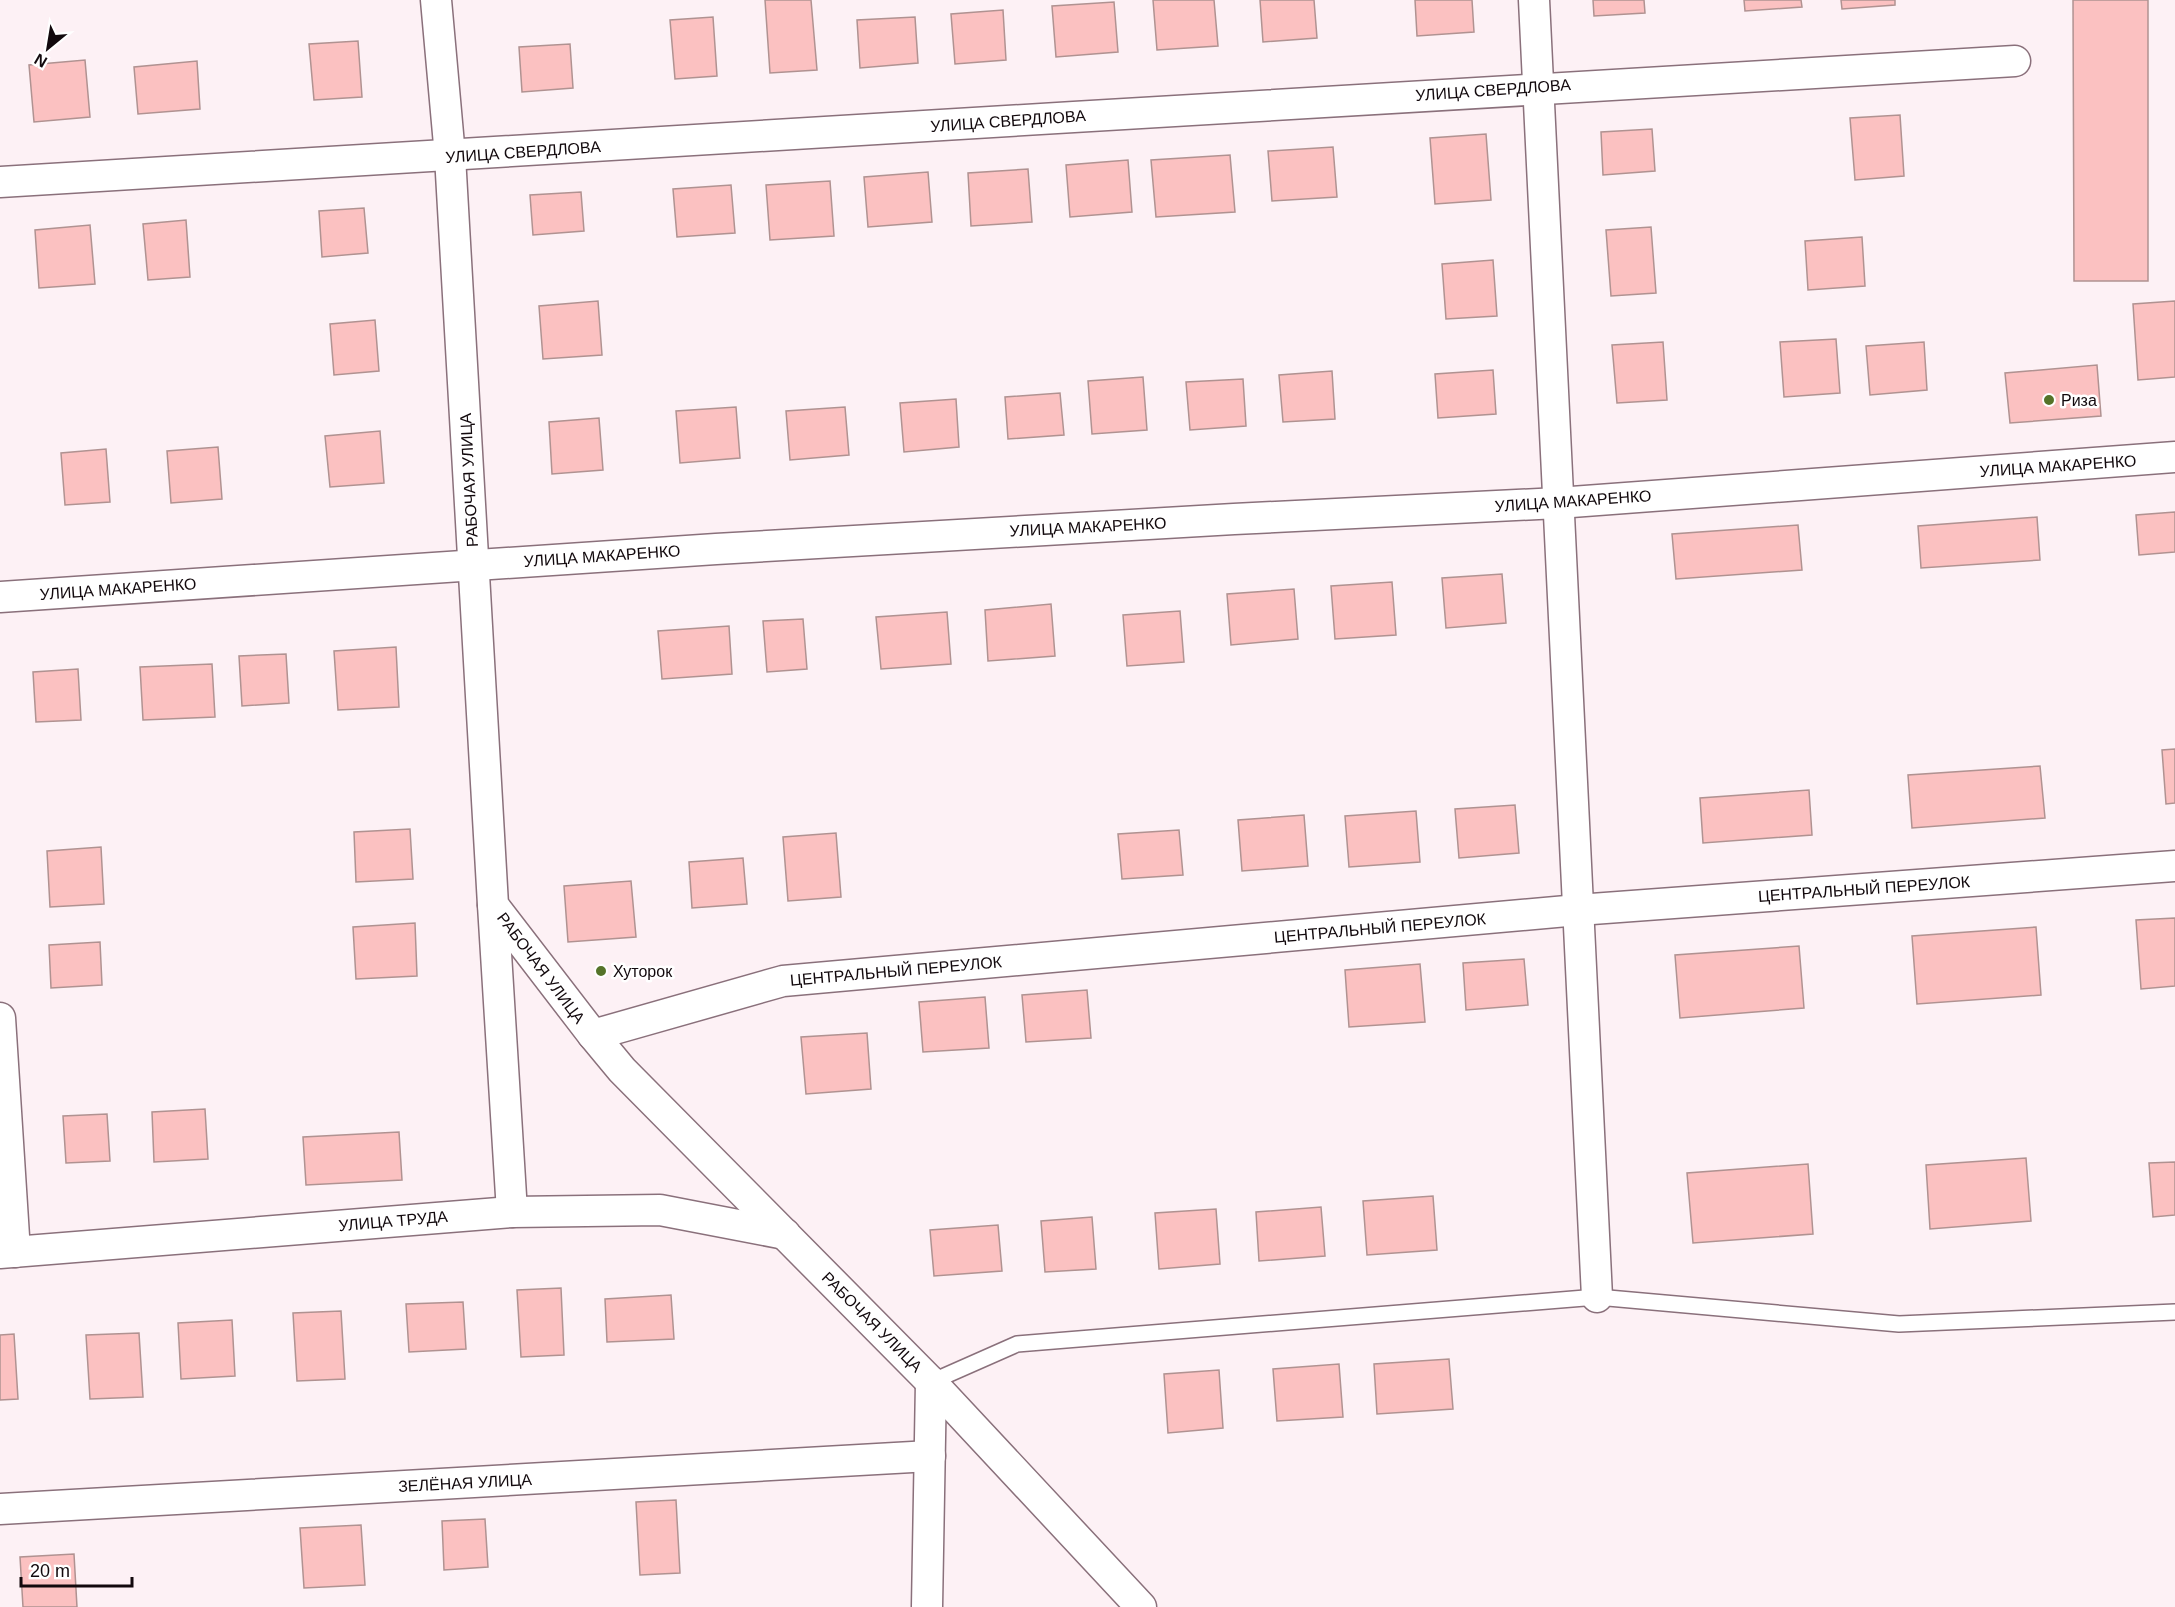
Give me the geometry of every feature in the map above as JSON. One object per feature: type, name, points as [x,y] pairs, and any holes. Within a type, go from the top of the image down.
[{"type":"street","name":"РАБОЧАЯ УЛИЦА","points":[[436,0],[450,156],[493,905],[592,1035],[622,1070],[931,1382],[1141,1607]]},
{"type":"street","points":[[1534,0],[1597,1297]]},
{"type":"street","name":"УЛИЦА СВЕРДЛОВА","points":[[0,182],[1538,87],[2015,61]]},
{"type":"street","name":"УЛИЦА МАКАРЕНКО","points":[[0,597],[474,564],[1234,519],[1558,503],[2175,457]]},
{"type":"street","name":"ЦЕНТРАЛЬНЫЙ ПЕРЕУЛОК","points":[[592,1035],[783,981],[1578,910],[2175,866]]},
{"type":"street","points":[[493,905],[512,1212]]},
{"type":"street","points":[[0,1018],[8,1252]]},
{"type":"street","name":"УЛИЦА ТРУДА","points":[[8,1252],[512,1212],[660,1210],[785,1234]]},
{"type":"street","points":[[927,1607],[931,1382]]},
{"type":"street","name":"ЗЕЛЁНАЯ УЛИЦА","points":[[0,1509],[930,1456]]},
{"type":"lane","points":[[931,1382],[1017,1344],[1597,1297],[1899,1324],[2175,1312]]},
{"type":"building","points":[[765,0],[811,0],[817,70],[770,73]]},
{"type":"building","points":[[1153,0],[1214,0],[1218,46],[1157,50]]},
{"type":"building","points":[[1260,0],[1314,0],[1317,38],[1263,42]]},
{"type":"building","points":[[1415,0],[1472,0],[1474,32],[1417,36]]},
{"type":"building","points":[[1593,0],[1644,0],[1645,13],[1594,16]]},
{"type":"building","points":[[1744,0],[1801,0],[1802,7],[1745,11]]},
{"type":"building","points":[[1841,0],[1895,0],[1895,5],[1842,9]]},
{"type":"building","points":[[2073,0],[2148,0],[2148,281],[2074,281]]},
{"type":"building","points":[[1114,2],[1118,52],[1056,57],[1052,6]]},
{"type":"building","points":[[1003,10],[1006,60],[955,64],[951,14]]},
{"type":"building","points":[[713,17],[717,76],[675,79],[670,20]]},
{"type":"building","points":[[915,17],[918,63],[860,68],[857,20]]},
{"type":"building","points":[[358,41],[362,97],[314,100],[309,44]]},
{"type":"building","points":[[570,44],[573,88],[522,92],[519,47]]},
{"type":"building","points":[[85,60],[90,117],[34,122],[29,65]]},
{"type":"building","points":[[197,61],[200,109],[138,114],[134,67]]},
{"type":"building","points":[[1900,115],[1904,176],[1855,180],[1850,118]]},
{"type":"building","points":[[1652,129],[1655,171],[1603,175],[1601,132]]},
{"type":"building","points":[[1486,134],[1491,200],[1435,204],[1430,138]]},
{"type":"building","points":[[1333,147],[1337,197],[1272,201],[1268,151]]},
{"type":"building","points":[[1230,155],[1235,212],[1156,217],[1151,160]]},
{"type":"building","points":[[1128,160],[1132,212],[1070,217],[1066,165]]},
{"type":"building","points":[[1028,169],[1032,222],[971,226],[968,173]]},
{"type":"building","points":[[928,172],[932,222],[868,227],[864,177]]},
{"type":"building","points":[[830,181],[834,236],[770,240],[766,185]]},
{"type":"building","points":[[731,185],[735,233],[677,237],[673,189]]},
{"type":"building","points":[[581,192],[584,231],[533,235],[530,195]]},
{"type":"building","points":[[364,208],[368,253],[322,257],[319,211]]},
{"type":"building","points":[[186,220],[190,277],[148,280],[143,224]]},
{"type":"building","points":[[90,225],[95,284],[39,288],[35,230]]},
{"type":"building","points":[[1651,227],[1656,293],[1611,296],[1606,230]]},
{"type":"building","points":[[1862,237],[1865,286],[1808,290],[1805,241]]},
{"type":"building","points":[[1493,260],[1497,316],[1446,319],[1442,264]]},
{"type":"building","points":[[598,301],[602,355],[543,359],[539,306]]},
{"type":"building","points":[[2175,301],[2175,377],[2138,380],[2133,304]]},
{"type":"building","points":[[375,320],[379,371],[334,375],[330,324]]},
{"type":"building","points":[[1836,339],[1840,393],[1784,397],[1780,342]]},
{"type":"building","points":[[1663,342],[1667,400],[1617,403],[1612,345]]},
{"type":"building","points":[[1924,342],[1927,390],[1870,395],[1866,346]]},
{"type":"building","points":[[2097,365],[2101,416],[2010,423],[2005,373]]},
{"type":"building","points":[[1493,370],[1496,414],[1438,418],[1435,374]]},
{"type":"building","points":[[1332,371],[1335,419],[1283,422],[1279,375]]},
{"type":"building","points":[[1143,377],[1147,430],[1092,434],[1088,381]]},
{"type":"building","points":[[1243,379],[1246,426],[1190,430],[1186,382]]},
{"type":"building","points":[[1060,393],[1064,435],[1008,439],[1005,397]]},
{"type":"building","points":[[956,399],[959,447],[904,452],[900,403]]},
{"type":"building","points":[[736,407],[740,458],[680,463],[676,411]]},
{"type":"building","points":[[845,407],[849,455],[790,460],[786,411]]},
{"type":"building","points":[[599,418],[603,470],[552,474],[549,422]]},
{"type":"building","points":[[380,431],[384,483],[330,487],[325,436]]},
{"type":"building","points":[[218,447],[222,499],[171,503],[167,451]]},
{"type":"building","points":[[106,449],[110,502],[65,505],[61,453]]},
{"type":"building","points":[[2175,512],[2175,552],[2139,555],[2136,515]]},
{"type":"building","points":[[2037,517],[2040,560],[1921,568],[1918,526]]},
{"type":"building","points":[[1798,525],[1802,570],[1676,579],[1672,534]]},
{"type":"building","points":[[1502,574],[1506,623],[1446,628],[1442,578]]},
{"type":"building","points":[[1392,582],[1396,635],[1335,639],[1331,586]]},
{"type":"building","points":[[1294,589],[1298,639],[1231,645],[1227,594]]},
{"type":"building","points":[[1051,604],[1055,656],[988,661],[985,610]]},
{"type":"building","points":[[1180,611],[1184,662],[1127,666],[1123,615]]},
{"type":"building","points":[[947,612],[951,664],[881,669],[876,617]]},
{"type":"building","points":[[803,619],[807,669],[767,672],[763,621]]},
{"type":"building","points":[[729,626],[732,674],[662,679],[658,631]]},
{"type":"building","points":[[396,647],[399,707],[338,710],[334,651]]},
{"type":"building","points":[[286,654],[289,703],[242,706],[239,656]]},
{"type":"building","points":[[212,664],[215,717],[143,720],[140,667]]},
{"type":"building","points":[[78,669],[81,720],[36,722],[33,672]]},
{"type":"building","points":[[2175,749],[2175,803],[2166,804],[2162,750]]},
{"type":"building","points":[[2040,766],[2045,818],[1912,828],[1908,775]]},
{"type":"building","points":[[1809,790],[1812,835],[1703,843],[1700,798]]},
{"type":"building","points":[[1515,805],[1519,853],[1459,858],[1455,809]]},
{"type":"building","points":[[1416,811],[1420,862],[1349,867],[1345,816]]},
{"type":"building","points":[[1304,815],[1308,866],[1242,871],[1238,820]]},
{"type":"building","points":[[410,829],[413,879],[356,882],[354,832]]},
{"type":"building","points":[[1179,830],[1183,875],[1122,879],[1118,834]]},
{"type":"building","points":[[836,833],[841,897],[788,901],[783,837]]},
{"type":"building","points":[[101,847],[104,904],[50,907],[47,851]]},
{"type":"building","points":[[743,858],[747,904],[692,908],[689,862]]},
{"type":"building","points":[[631,881],[636,937],[568,942],[564,886]]},
{"type":"building","points":[[2175,918],[2175,986],[2141,989],[2136,920]]},
{"type":"building","points":[[415,923],[417,976],[356,979],[353,927]]},
{"type":"building","points":[[2036,927],[2041,995],[1917,1004],[1912,936]]},
{"type":"building","points":[[100,942],[102,985],[51,988],[49,945]]},
{"type":"building","points":[[1799,946],[1804,1008],[1680,1018],[1675,955]]},
{"type":"building","points":[[1524,959],[1528,1005],[1466,1010],[1463,963]]},
{"type":"building","points":[[1420,964],[1425,1022],[1349,1027],[1345,970]]},
{"type":"building","points":[[1087,990],[1091,1038],[1026,1042],[1022,995]]},
{"type":"building","points":[[985,997],[989,1048],[923,1052],[919,1002]]},
{"type":"building","points":[[867,1033],[871,1089],[806,1094],[801,1037]]},
{"type":"building","points":[[205,1109],[208,1159],[154,1162],[152,1112]]},
{"type":"building","points":[[107,1114],[110,1161],[66,1163],[63,1116]]},
{"type":"building","points":[[399,1132],[402,1180],[306,1185],[303,1137]]},
{"type":"building","points":[[2026,1158],[2031,1221],[1930,1229],[1926,1165]]},
{"type":"building","points":[[2175,1162],[2175,1215],[2153,1217],[2149,1163]]},
{"type":"building","points":[[1808,1164],[1813,1234],[1693,1243],[1687,1173]]},
{"type":"building","points":[[1433,1196],[1437,1250],[1367,1255],[1363,1201]]},
{"type":"building","points":[[1321,1207],[1325,1256],[1259,1261],[1256,1212]]},
{"type":"building","points":[[1216,1209],[1220,1264],[1159,1269],[1155,1213]]},
{"type":"building","points":[[1092,1217],[1096,1269],[1045,1272],[1041,1221]]},
{"type":"building","points":[[998,1225],[1002,1271],[934,1276],[930,1230]]},
{"type":"building","points":[[561,1288],[564,1355],[521,1357],[517,1290]]},
{"type":"building","points":[[671,1295],[674,1339],[607,1342],[605,1299]]},
{"type":"building","points":[[463,1302],[466,1349],[409,1352],[406,1304]]},
{"type":"building","points":[[341,1311],[345,1379],[297,1381],[293,1313]]},
{"type":"building","points":[[232,1320],[235,1376],[181,1379],[178,1323]]},
{"type":"building","points":[[139,1333],[143,1397],[90,1399],[86,1335]]},
{"type":"building","points":[[14,1334],[18,1399],[0,1400],[0,1335]]},
{"type":"building","points":[[1449,1359],[1453,1409],[1377,1414],[1374,1364]]},
{"type":"building","points":[[1339,1364],[1343,1417],[1277,1421],[1273,1369]]},
{"type":"building","points":[[1219,1370],[1223,1428],[1168,1433],[1164,1374]]},
{"type":"building","points":[[676,1500],[680,1573],[640,1575],[636,1502]]},
{"type":"building","points":[[485,1519],[488,1567],[444,1570],[442,1521]]},
{"type":"building","points":[[361,1525],[365,1585],[304,1588],[300,1528]]},
{"type":"building","points":[[74,1554],[77,1607],[23,1607],[20,1557]]},
{"type":"place","name":"Риза","points":[[2049,400]]},
{"type":"place","name":"Хуторок","points":[[601,971]]}]
